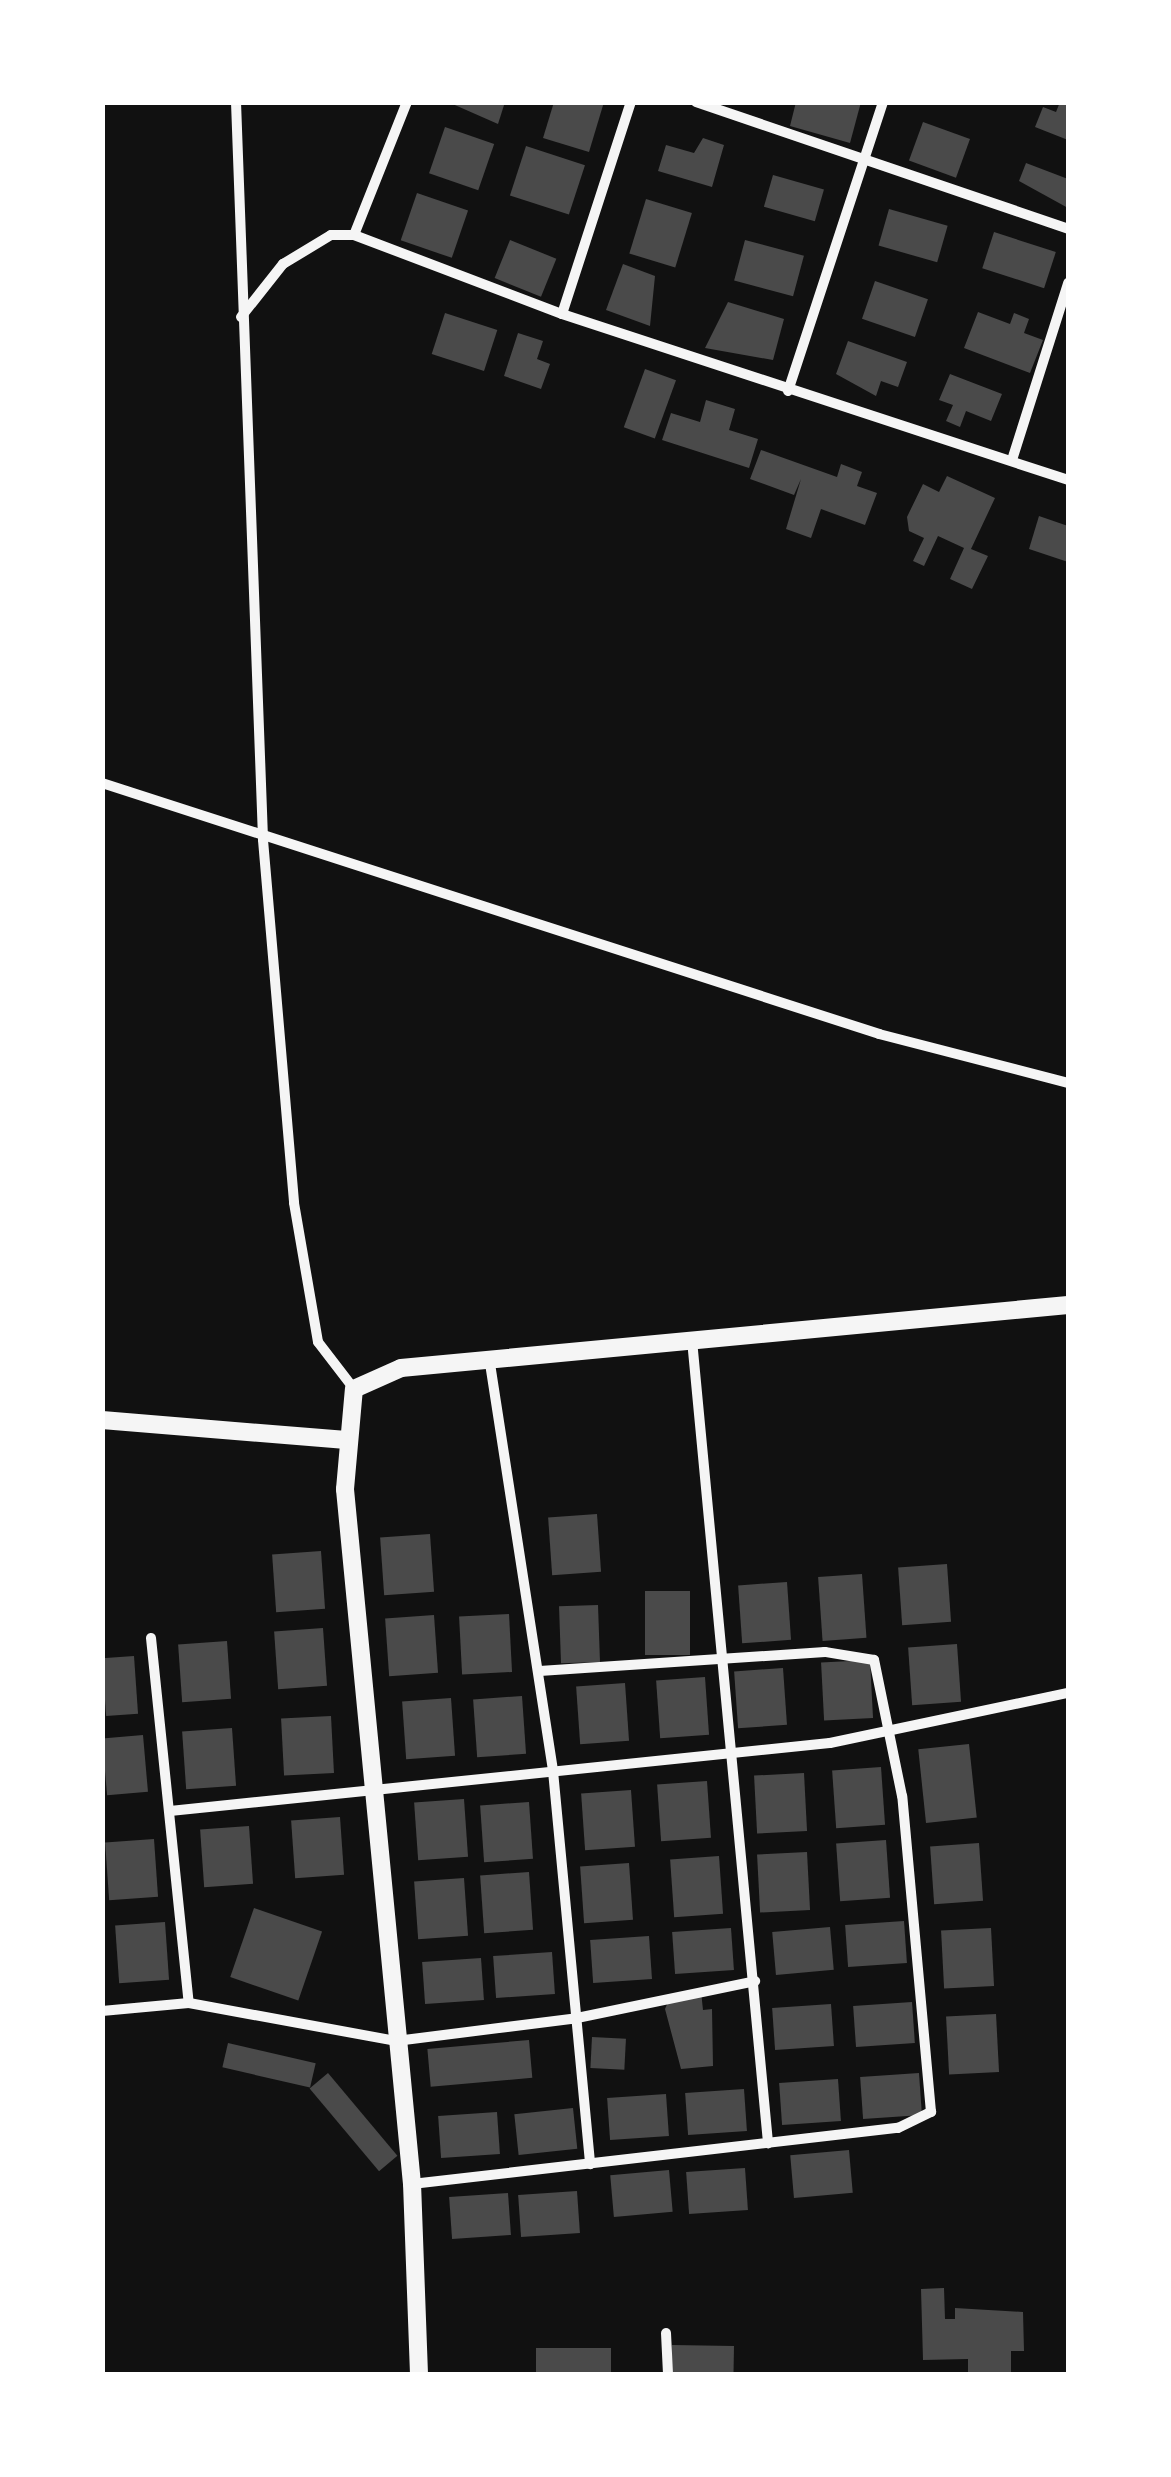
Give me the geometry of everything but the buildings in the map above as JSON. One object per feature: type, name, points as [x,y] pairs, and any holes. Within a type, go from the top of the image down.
[{"type":"street","points":[[236,102],[240,318],[263,840],[302,1263],[318,1342],[354,1389]]},
{"type":"street","points":[[354,235],[407,102]]},
{"type":"street","points":[[562,314],[631,102]]},
{"type":"street","points":[[696,102],[1068,229]]},
{"type":"street","points":[[788,391],[882,102]]},
{"type":"street","points":[[240,318],[284,264],[331,235],[354,235],[562,314],[1068,480]]},
{"type":"street","points":[[1012,460],[1068,283]]},
{"type":"street","points":[[102,783],[263,840],[880,1034],[1068,1083]]},
{"type":"street","points":[[419,2374],[412,2184],[371,1789],[343,1440],[354,1389],[379,1372],[490,1357],[1068,1305]]},
{"type":"street","points":[[692,1340],[768,2142]]},
{"type":"street","points":[[490,1357],[553,1771],[590,2164]]},
{"type":"street","points":[[102,1420],[343,1440]]},
{"type":"street","points":[[151,1638],[189,2004]]},
{"type":"street","points":[[412,2184],[916,2125],[931,2112],[891,1731],[868,1654],[720,1658],[540,1670]]},
{"type":"street","points":[[170,1810],[732,1754],[891,1731],[1068,1694]]},
{"type":"street","points":[[102,2011],[189,2004],[396,2041],[577,2018],[755,1981]]},
{"type":"street","points":[[666,2333],[668,2374]]}]
